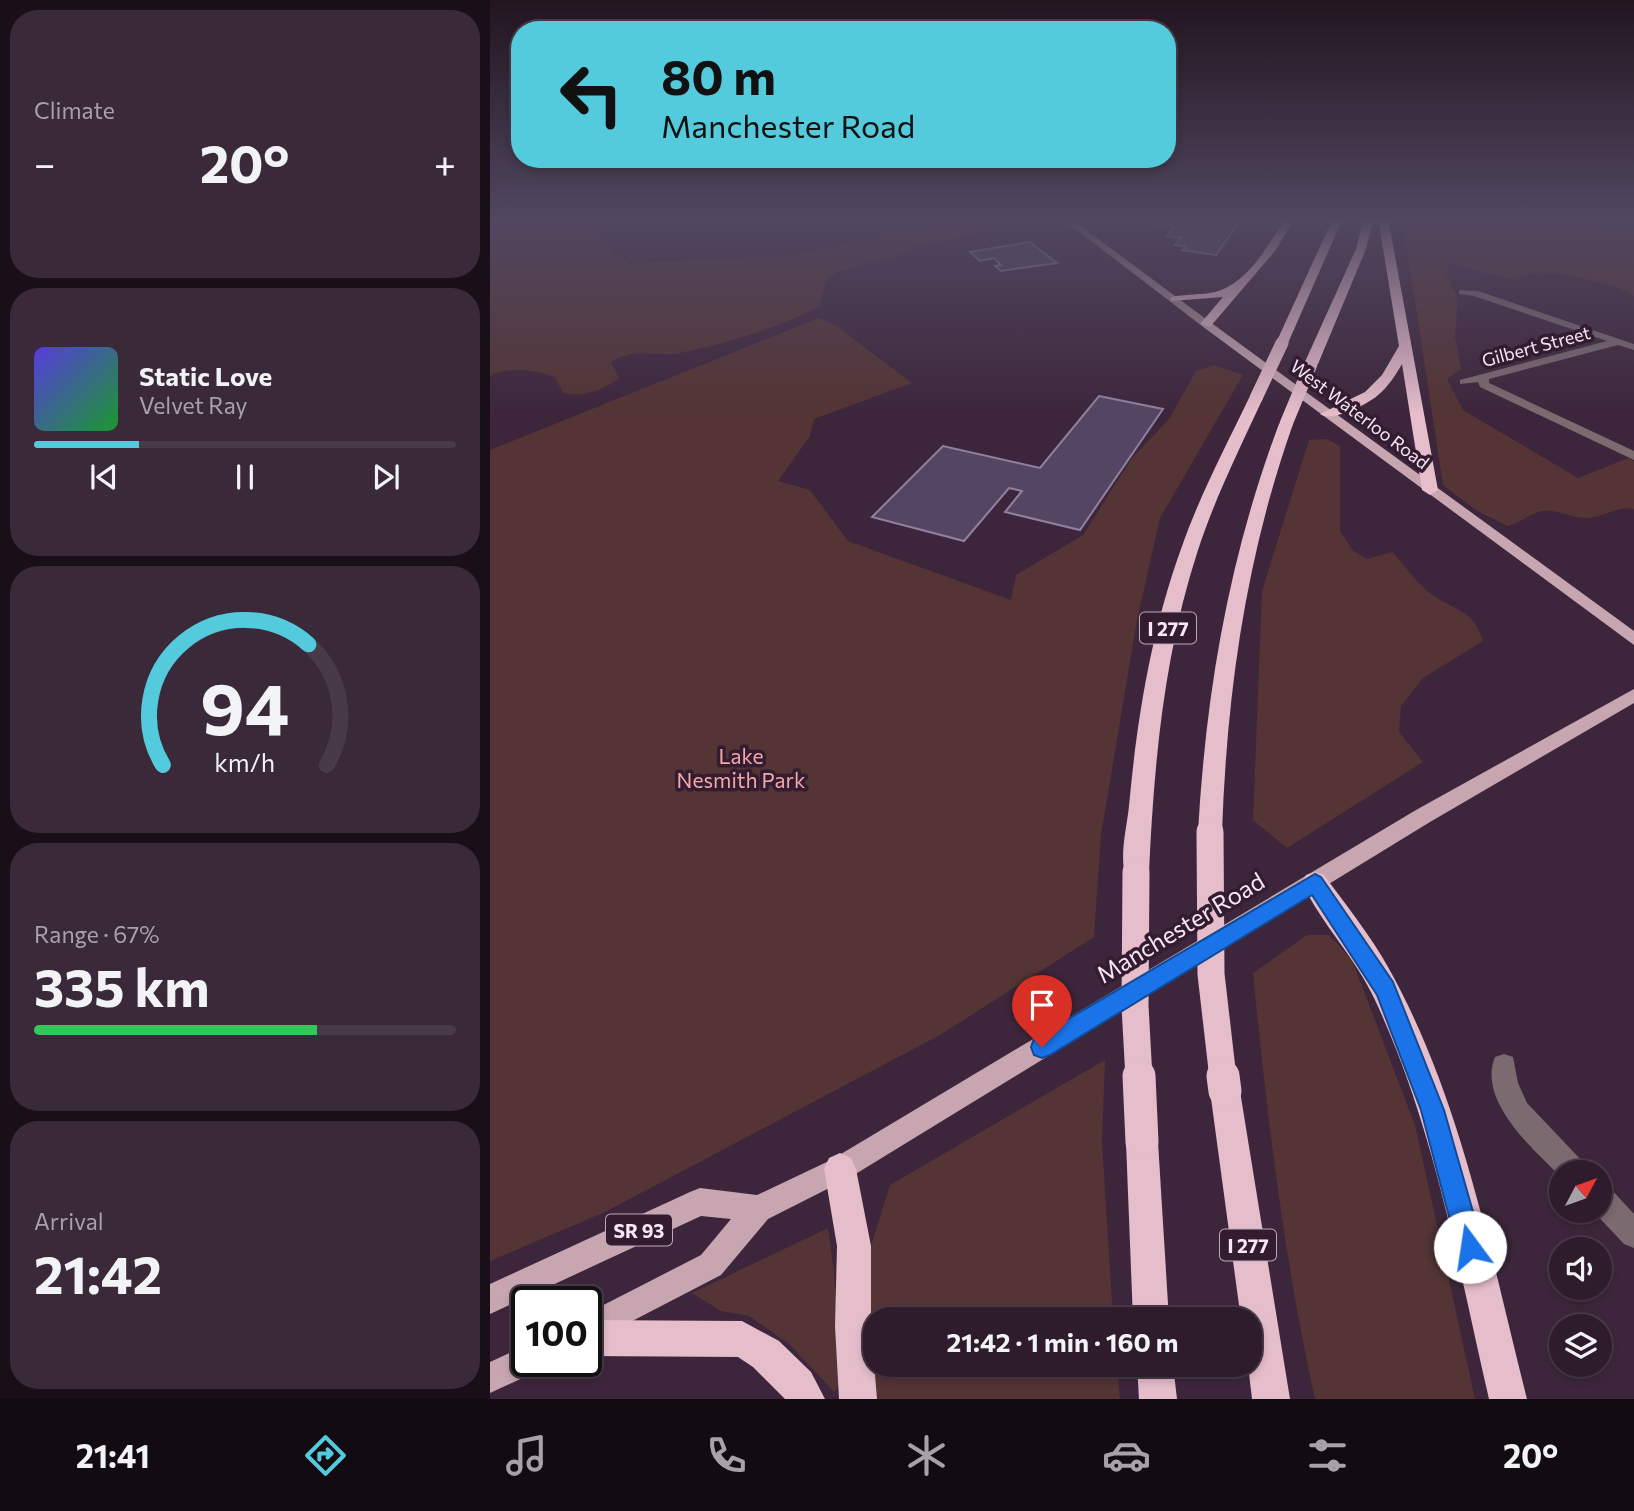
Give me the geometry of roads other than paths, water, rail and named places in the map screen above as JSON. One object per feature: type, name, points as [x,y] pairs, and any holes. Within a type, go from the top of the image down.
[{"type":"highway","points":[[1175,299],[1218,295],[1241,283]]},
{"type":"highway","points":[[1206,324],[1243,283]]},
{"type":"highway","name":"I 277","points":[[1150,1307],[1135,1006],[1136,872],[1140,802],[1165,640],[1188,553],[1210,493],[1309,283]]},
{"type":"highway","name":"I 277","points":[[1271,1399],[1225,1091],[1211,974],[1210,832],[1213,741],[1229,623],[1248,536],[1286,424],[1346,283]]},
{"type":"highway","points":[[1396,283],[1430,490]]},
{"type":"highway","points":[[1327,414],[1370,395],[1388,377],[1405,346]]},
{"type":"highway","points":[[1315,883],[1385,989],[1413,1055],[1451,1171],[1508,1399]]},
{"type":"highway","points":[[840,1169],[854,1245],[853,1326],[858,1399]]},
{"type":"highway","points":[[602,1338],[742,1339],[766,1354],[799,1385],[806,1399]]},
{"type":"highway","points":[[1156,1377],[1158,1399]]},
{"type":"main road","name":"West Waterloo Road","points":[[1154,283],[1634,639]]},
{"type":"main road","name":"Manchester Road","points":[[602,1323],[711,1265],[758,1209],[840,1169],[1634,695]]},
{"type":"main road","name":"SR 93","points":[[490,1299],[700,1202],[758,1209]]},
{"type":"main road","points":[[490,1378],[511,1368]]},
{"type":"street","points":[[1462,292],[1475,293],[1634,347]]},
{"type":"street","name":"Gilbert Street","points":[[1464,382],[1617,342]]},
{"type":"street","points":[[1483,379],[1485,385],[1634,456]]},
{"type":"street","points":[[1504,1066],[1504,1079],[1513,1106],[1564,1160]]},
{"type":"street","points":[[1612,1211],[1634,1234]]},
{"type":"park label","name":"Lake Nesmith Park","points":[[741,767]]}]
